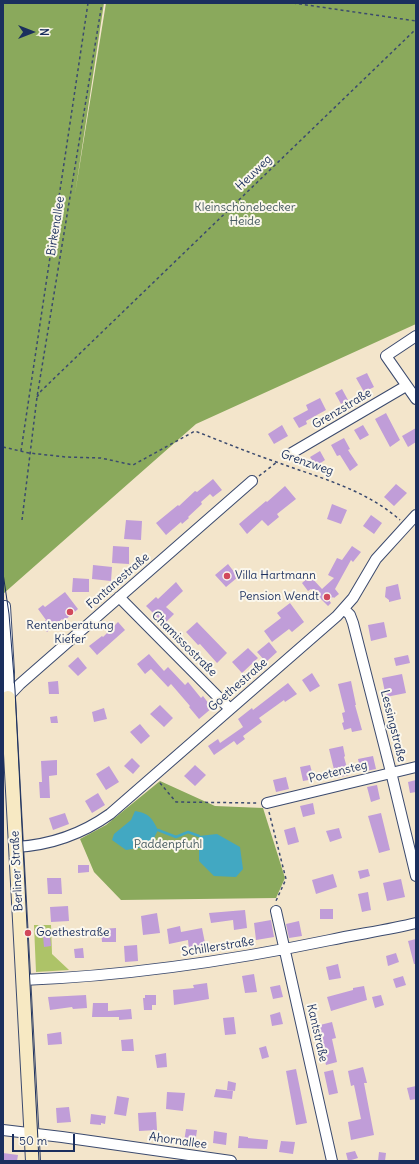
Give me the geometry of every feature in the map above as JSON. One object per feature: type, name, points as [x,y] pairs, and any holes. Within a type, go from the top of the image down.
[{"type":"street","points":[[416,336],[386,356],[416,399]]},
{"type":"street","name":"Grenzstraße","points":[[290,454],[406,386]]},
{"type":"street","name":"Fontanestraße","points":[[5,700],[20,684],[252,481]]},
{"type":"street","name":"Goethestraße","points":[[16,847],[42,844],[71,836],[84,831],[110,814],[344,609],[353,598],[376,559],[416,515]]},
{"type":"street","name":"Chamissostraße","points":[[119,597],[230,709]]},
{"type":"street","name":"Berliner Straße","points":[[5,606],[9,672],[5,700],[16,847],[33,1161]]},
{"type":"street","name":"Lessingstraße","points":[[344,609],[350,615],[353,623],[416,876]]},
{"type":"street","name":"Poetensteg","points":[[266,803],[416,767]]},
{"type":"street","name":"Kantstraße","points":[[276,911],[332,1161]]},
{"type":"street","name":"Schillerstraße","points":[[22,980],[53,979],[153,970],[284,950],[416,923]]},
{"type":"street","name":"Ahornallee","points":[[3,1130],[231,1161]]},
{"type":"path","points":[[21,451],[88,3]]},
{"type":"path","name":"Birkenallee","points":[[22,520],[37,397],[102,3]]},
{"type":"path","points":[[293,3],[416,22]]},
{"type":"path","name":"Heuweg","points":[[37,397],[41,391],[416,28]]},
{"type":"path","name":"Grenzweg","points":[[29,453],[66,457],[101,458],[133,465],[195,431],[349,488],[365,496],[394,515],[406,526]]},
{"type":"path","points":[[3,447],[29,453]]},
{"type":"path","points":[[252,481],[277,462]]},
{"type":"path","points":[[153,776],[176,802],[266,803],[286,879],[274,901],[276,911]]},
{"type":"green space","name":"Kleinschönebecker Heide","points":[[3,3],[104,3],[75,194],[106,3],[416,3],[416,324],[196,424],[3,594]]},
{"type":"green space","name":"Paddenpfuhl","points":[[160,781],[215,806],[263,808],[285,878],[276,898],[121,900],[94,872],[80,839],[106,825]]},
{"type":"green space","points":[[34,925],[51,925],[52,954],[69,970],[36,972]]},
{"type":"water","points":[[135,811],[144,813],[150,817],[158,830],[152,842],[139,848],[126,850],[112,840],[114,834],[131,820]]},
{"type":"water","points":[[217,834],[240,847],[243,869],[236,877],[214,876],[199,861],[199,836]]},
{"type":"building","points":[[367,373],[374,387],[364,392],[356,378]]},
{"type":"building","points":[[342,389],[348,400],[341,404],[335,393]]},
{"type":"building","points":[[320,398],[326,410],[306,421],[307,424],[299,428],[293,418],[308,410],[306,405]]},
{"type":"building","points":[[386,413],[400,440],[390,447],[375,419]]},
{"type":"building","points":[[282,425],[288,436],[274,444],[268,434]]},
{"type":"building","points":[[363,425],[369,435],[360,440],[354,430]]},
{"type":"building","points":[[416,428],[416,442],[408,447],[402,436]]},
{"type":"building","points":[[344,438],[350,449],[348,450],[358,465],[350,471],[340,455],[337,456],[331,445]]},
{"type":"building","points":[[320,451],[325,460],[316,466],[310,457]]},
{"type":"building","points":[[213,479],[222,490],[213,497],[210,494],[201,502],[202,504],[188,517],[189,518],[182,524],[181,522],[166,535],[156,523],[178,505],[179,506],[195,491],[197,492]]},
{"type":"building","points":[[396,484],[407,493],[394,506],[384,497]]},
{"type":"building","points":[[285,486],[296,499],[277,514],[279,517],[268,526],[262,520],[247,534],[239,524]]},
{"type":"building","points":[[332,504],[347,510],[341,524],[327,519]]},
{"type":"building","points":[[371,515],[382,523],[374,534],[363,526]]},
{"type":"building","points":[[126,520],[142,521],[141,540],[124,539]]},
{"type":"building","points":[[113,546],[129,547],[129,564],[112,563]]},
{"type":"building","points":[[352,546],[361,552],[353,562],[351,560],[335,589],[339,594],[329,600],[331,603],[328,606],[311,589],[308,591],[302,583],[310,576],[322,589],[334,578],[328,575],[337,558],[342,560]]},
{"type":"building","name":"Villa Hartmann","points":[[228,564],[238,577],[226,587],[215,575]]},
{"type":"building","points":[[93,565],[112,567],[111,581],[92,579]]},
{"type":"building","points":[[73,578],[89,579],[89,592],[72,592]]},
{"type":"building","points":[[176,582],[183,591],[166,607],[174,614],[164,624],[146,606],[156,597],[158,599]]},
{"type":"building","points":[[398,584],[401,599],[389,602],[389,600],[385,597],[386,587]]},
{"type":"building","points":[[65,592],[78,609],[64,621],[62,619],[47,632],[41,624],[46,620],[38,609],[43,605],[45,607]]},
{"type":"building","points":[[290,603],[304,622],[292,632],[289,629],[272,642],[264,631],[281,618],[277,613]]},
{"type":"building","points":[[118,622],[125,630],[97,655],[89,646],[102,636],[103,637]]},
{"type":"building","points":[[197,622],[227,653],[217,663],[200,644],[198,645],[186,632]]},
{"type":"building","points":[[384,622],[387,637],[371,641],[368,625]]},
{"type":"building","points":[[269,642],[277,652],[266,662],[257,652]]},
{"type":"building","points":[[248,648],[258,658],[242,673],[232,662]]},
{"type":"building","points":[[149,654],[164,671],[168,667],[185,685],[188,682],[201,698],[203,696],[212,708],[199,719],[171,684],[168,687],[151,669],[145,674],[137,664]]},
{"type":"building","points":[[408,655],[410,663],[396,666],[394,658]]},
{"type":"building","points":[[78,657],[87,668],[78,676],[68,666]]},
{"type":"building","points":[[312,673],[320,686],[310,692],[302,680]]},
{"type":"building","points":[[402,674],[406,693],[386,697],[382,678]]},
{"type":"building","points":[[58,681],[59,694],[49,694],[48,682]]},
{"type":"building","points":[[351,681],[355,705],[362,730],[352,732],[351,728],[344,730],[342,713],[345,712],[338,684]]},
{"type":"building","points":[[288,683],[297,694],[285,702],[284,700],[259,718],[262,722],[243,736],[245,739],[237,745],[234,741],[214,755],[208,746],[218,739],[220,743],[243,727],[238,719],[252,708],[253,710]]},
{"type":"building","points":[[160,705],[173,718],[164,727],[150,714]]},
{"type":"building","points":[[104,708],[107,719],[94,722],[92,712]]},
{"type":"building","points":[[57,716],[58,723],[51,723],[50,717]]},
{"type":"building","points":[[140,724],[150,736],[141,744],[130,732]]},
{"type":"building","points":[[343,746],[344,757],[349,775],[336,778],[329,749]]},
{"type":"building","points":[[373,756],[376,769],[361,772],[358,759]]},
{"type":"building","points":[[132,758],[140,766],[133,774],[124,766]]},
{"type":"building","points":[[57,760],[57,775],[49,776],[50,798],[40,798],[39,782],[42,782],[41,761]]},
{"type":"building","points":[[195,765],[206,775],[195,786],[184,776]]},
{"type":"building","points":[[310,765],[314,779],[303,781],[300,767]]},
{"type":"building","points":[[109,766],[119,782],[106,790],[96,774]]},
{"type":"building","points":[[286,777],[289,789],[276,792],[273,780]]},
{"type":"building","points":[[416,780],[416,792],[410,793],[408,782]]},
{"type":"building","points":[[377,785],[380,799],[371,802],[367,787]]},
{"type":"building","points":[[98,793],[105,805],[92,813],[85,801]]},
{"type":"building","points":[[313,803],[315,814],[303,817],[300,806]]},
{"type":"building","points":[[65,813],[69,824],[53,830],[49,818]]},
{"type":"building","points":[[381,813],[390,850],[379,853],[368,816]]},
{"type":"building","points":[[295,827],[299,842],[288,845],[284,830]]},
{"type":"building","points":[[339,828],[342,838],[330,842],[326,831]]},
{"type":"building","points":[[78,865],[89,865],[89,872],[78,873]]},
{"type":"building","points":[[368,869],[370,876],[360,879],[358,871]]},
{"type":"building","points":[[333,874],[337,887],[316,894],[312,880]]},
{"type":"building","points":[[47,878],[61,878],[62,894],[48,894]]},
{"type":"building","points":[[401,879],[405,897],[387,901],[383,883]]},
{"type":"building","points":[[368,892],[371,910],[362,912],[358,894]]},
{"type":"building","points":[[68,906],[69,921],[51,922],[50,907]]},
{"type":"building","points":[[320,909],[333,909],[333,919],[320,919]]},
{"type":"building","points":[[245,910],[247,928],[234,930],[233,920],[211,923],[209,913]]},
{"type":"building","points":[[157,913],[160,933],[143,935],[141,916]]},
{"type":"building","points":[[271,920],[274,937],[256,940],[254,923]]},
{"type":"building","points":[[299,921],[302,936],[289,938],[286,924]]},
{"type":"building","points":[[180,926],[181,932],[202,928],[206,948],[189,950],[188,940],[169,944],[167,929]]},
{"type":"building","points":[[116,928],[116,942],[102,942],[101,929]]},
{"type":"building","points":[[43,936],[50,936],[51,946],[44,947]]},
{"type":"building","points":[[416,939],[416,964],[414,964],[408,941]]},
{"type":"building","points":[[137,945],[138,961],[125,962],[124,946]]},
{"type":"building","points":[[83,948],[84,958],[75,958],[74,949]]},
{"type":"building","points":[[396,953],[399,962],[388,966],[386,956]]},
{"type":"building","points":[[338,964],[341,978],[329,980],[326,967]]},
{"type":"building","points":[[254,974],[257,992],[245,993],[242,976]]},
{"type":"building","points":[[403,976],[406,985],[396,988],[393,979]]},
{"type":"building","points":[[207,983],[209,999],[174,1005],[173,990],[194,988],[193,985]]},
{"type":"building","points":[[280,985],[283,997],[273,999],[270,987]]},
{"type":"building","points":[[364,986],[367,1000],[331,1011],[327,997],[353,990],[353,988]]},
{"type":"building","points":[[86,995],[87,1008],[73,1009],[72,1007],[50,1010],[48,997]]},
{"type":"building","points":[[145,995],[156,995],[156,1005],[152,1005],[152,1010],[144,1010],[143,998],[145,998]]},
{"type":"building","points":[[381,995],[384,1005],[375,1008],[372,997]]},
{"type":"building","points":[[93,1003],[108,1003],[108,1011],[131,1009],[132,1019],[119,1020],[119,1017],[92,1017]]},
{"type":"building","points":[[280,1012],[283,1024],[272,1026],[270,1015]]},
{"type":"building","points":[[234,1017],[236,1034],[225,1035],[223,1018]]},
{"type":"building","points":[[332,1022],[336,1038],[332,1039],[337,1062],[326,1065],[316,1026]]},
{"type":"building","points":[[61,1032],[62,1044],[48,1045],[47,1034]]},
{"type":"building","points":[[133,1039],[134,1051],[122,1051],[121,1040]]},
{"type":"building","points":[[266,1046],[269,1057],[262,1059],[259,1048]]},
{"type":"building","points":[[166,1053],[167,1067],[157,1068],[155,1055]]},
{"type":"building","points":[[363,1067],[367,1083],[364,1083],[374,1135],[351,1140],[348,1122],[361,1119],[354,1085],[351,1086],[348,1071]]},
{"type":"building","points":[[296,1069],[307,1123],[296,1125],[286,1071]]},
{"type":"building","points":[[333,1070],[338,1093],[329,1095],[324,1072]]},
{"type":"building","points":[[228,1081],[236,1083],[235,1091],[227,1090]]},
{"type":"building","points":[[416,1086],[416,1099],[410,1100],[407,1088]]},
{"type":"building","points":[[216,1089],[233,1091],[232,1099],[214,1097]]},
{"type":"building","points":[[167,1092],[185,1093],[183,1111],[166,1109]]},
{"type":"building","points":[[117,1096],[129,1098],[126,1116],[114,1114]]},
{"type":"building","points":[[69,1107],[71,1122],[57,1123],[56,1108]]},
{"type":"building","points":[[156,1112],[157,1130],[139,1131],[138,1113]]},
{"type":"building","points":[[91,1114],[106,1116],[105,1124],[90,1124]]},
{"type":"building","points":[[186,1129],[197,1130],[195,1144],[184,1142]]},
{"type":"building","points":[[214,1131],[227,1133],[226,1145],[213,1143]]},
{"type":"building","points":[[239,1136],[268,1140],[267,1149],[238,1148]]},
{"type":"building","points":[[281,1141],[295,1142],[293,1154],[279,1152]]},
{"type":"building","points":[[355,1151],[358,1158],[348,1161],[346,1153]]},
{"type":"building","points":[[379,1152],[386,1153],[385,1161],[378,1161]]},
{"type":"building","points":[[3,1153],[18,1155],[17,1161],[3,1161]]},
{"type":"waterway","points":[[158,830],[176,837],[188,832],[199,836]]},
{"type":"tram line","points":[[3,573],[9,614],[15,690],[39,1161]]},
{"type":"place","name":"Villa Hartmann","points":[[227,576]]},
{"type":"place","name":"Pension Wendt","points":[[327,597]]},
{"type":"place","name":"Rentenberatung Kiefer","points":[[70,612]]},
{"type":"place","name":"Goethestraße","points":[[28,933]]}]
